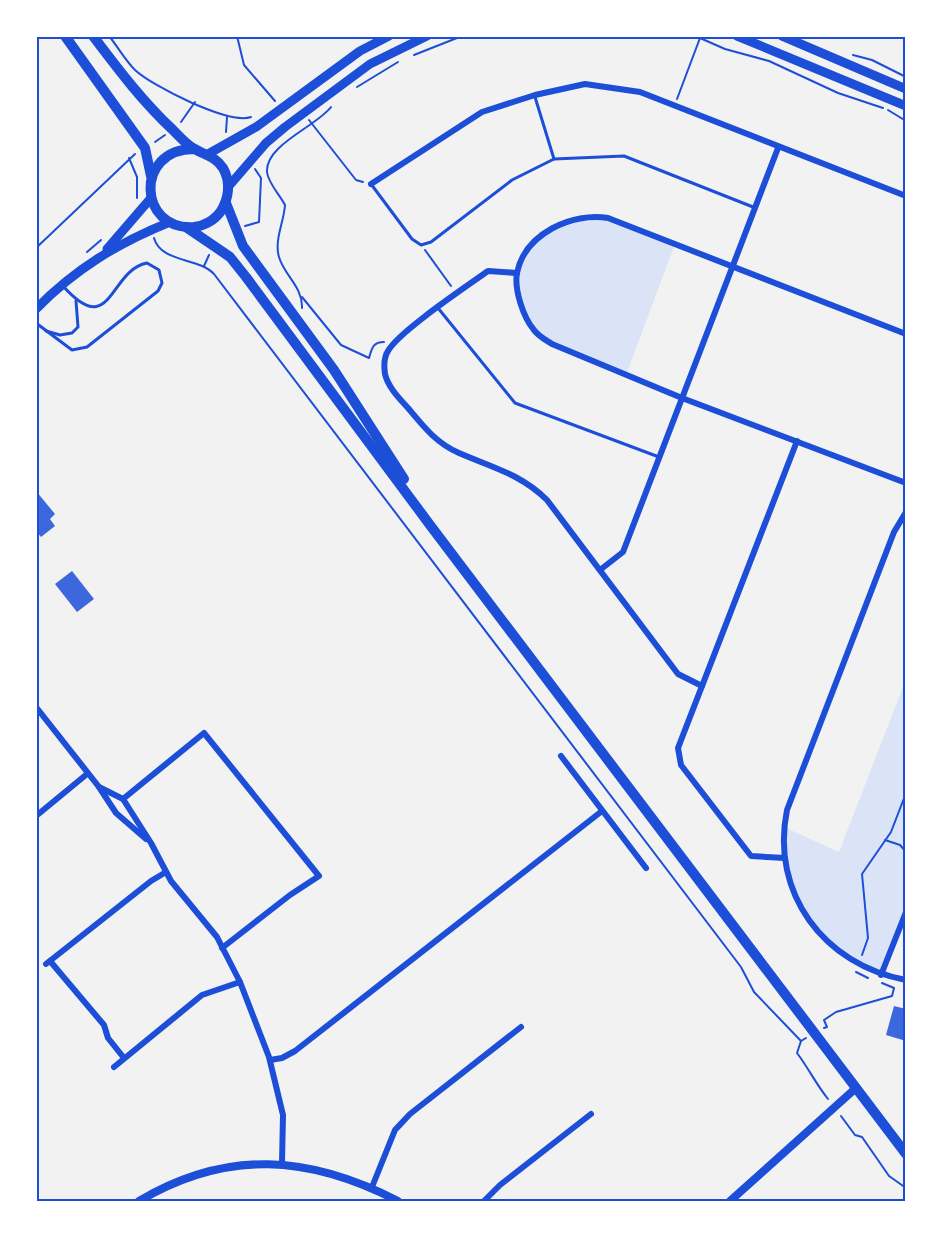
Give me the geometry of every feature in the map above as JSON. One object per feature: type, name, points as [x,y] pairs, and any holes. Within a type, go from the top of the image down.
[{"type":"main road","points":[[65,36],[146,148],[151,177],[151,198],[155,208],[170,222],[186,227],[230,258],[246,277],[906,1154]]},
{"type":"main road","points":[[93,36],[143,100],[194,149],[208,154],[222,167],[228,187],[225,203],[210,221],[186,227]]},
{"type":"main road","points":[[208,154],[229,137],[274,115],[360,51],[389,36]]},
{"type":"main road","points":[[228,187],[251,166],[266,143],[304,113],[370,64],[427,36]]},
{"type":"main road","points":[[737,36],[906,106]]},
{"type":"main road","points":[[782,36],[906,89]]},
{"type":"main road","points":[[151,177],[163,158],[172,152],[194,149]]},
{"type":"main road","points":[[101,255],[151,198]]},
{"type":"main road","points":[[225,203],[235,229],[256,266],[334,370],[454,555]]},
{"type":"main road","points":[[36,309],[61,283],[101,255],[170,222]]},
{"type":"street","points":[[370,184],[482,112],[535,95],[585,84],[640,92],[778,148],[906,196]]},
{"type":"street","points":[[600,570],[623,552],[753,207],[778,148]]},
{"type":"street","points":[[906,334],[608,218],[578,217],[559,225],[541,236],[524,256],[517,273],[519,294],[525,314],[534,331],[552,344],[682,398],[906,483]]},
{"type":"street","points":[[517,273],[488,271],[438,308],[393,343],[386,353],[385,375],[391,388],[433,437],[457,452],[515,475],[533,486],[678,674],[702,686]]},
{"type":"street","points":[[785,858],[751,856],[681,765],[678,748],[797,441]]},
{"type":"street","points":[[906,512],[894,532],[787,810],[784,827],[785,858],[798,902],[806,915],[836,951],[858,966],[882,975],[906,980]]},
{"type":"street","points":[[36,707],[87,774],[99,786],[116,813],[151,843]]},
{"type":"street","points":[[123,799],[204,733],[319,876],[290,895],[222,948]]},
{"type":"street","points":[[561,756],[646,868]]},
{"type":"street","points":[[36,816],[87,774]]},
{"type":"street","points":[[99,786],[123,799],[166,872],[222,948],[240,982],[270,1060],[282,1114],[282,1163]]},
{"type":"street","points":[[270,1060],[282,1058],[295,1051],[602,811]]},
{"type":"street","points":[[124,1058],[108,1038],[104,1025],[48,962],[151,881],[166,872]]},
{"type":"street","points":[[882,975],[906,912]]},
{"type":"street","points":[[114,1067],[202,996],[240,982]]},
{"type":"street","points":[[372,1187],[395,1130],[410,1114],[521,1027]]},
{"type":"street","points":[[730,1201],[856,1088]]},
{"type":"street","points":[[484,1201],[500,1185],[591,1114]]},
{"type":"street","points":[[139,1201],[167,1184],[224,1168],[282,1163],[315,1167],[372,1187],[398,1201]]},
{"type":"lane","points":[[535,95],[554,159]]},
{"type":"lane","points":[[370,184],[412,239],[422,245],[431,242],[512,180],[554,159],[624,156],[753,207]]},
{"type":"lane","points":[[36,323],[72,350],[87,347],[158,291],[162,283],[159,270],[147,263],[138,264],[129,271],[108,302],[90,307],[76,301],[61,283]]},
{"type":"lane","points":[[44,331],[60,335],[72,333],[78,327],[76,301]]},
{"type":"lane","points":[[438,308],[516,403],[659,457]]},
{"type":"path","points":[[109,36],[135,70],[150,81],[173,95],[227,117],[229,137]]},
{"type":"path","points":[[237,36],[244,65],[275,101]]},
{"type":"path","points":[[413,55],[462,36]]},
{"type":"path","points":[[674,106],[699,37],[725,49],[769,61],[838,93],[885,109],[906,121]]},
{"type":"path","points":[[355,88],[403,59]]},
{"type":"path","points":[[337,101],[323,117],[273,154],[267,173],[285,205],[278,243],[279,259],[301,295],[341,345],[369,358],[372,347],[378,342],[393,343]]},
{"type":"path","points":[[304,113],[356,180],[370,184]]},
{"type":"path","points":[[36,248],[129,158],[137,177],[136,201]]},
{"type":"path","points":[[235,229],[259,222],[261,178],[251,166]]},
{"type":"path","points":[[155,242],[163,251],[204,266],[214,274],[734,957],[754,992],[801,1041]]},
{"type":"path","points":[[422,245],[457,294]]},
{"type":"path","points":[[204,266],[215,247]]},
{"type":"path","points":[[300,325],[301,295]]},
{"type":"path","points":[[906,793],[885,840],[862,874],[868,938],[855,973],[894,988],[892,996],[836,1012],[824,1020],[827,1027],[801,1041],[797,1053],[810,1070],[810,1077],[855,1135],[862,1137],[889,1176],[906,1188]]},
{"type":"path","points":[[885,840],[900,845],[906,852]]},
{"type":"shaded area","points":[[592,216],[675,244],[626,375],[552,344],[534,331],[525,314],[517,273],[524,256],[541,236],[559,225]]},
{"type":"shaded area","points":[[906,679],[906,912],[881,975],[858,966],[819,933],[791,882],[784,827],[839,852]]},
{"type":"building","points":[[36,491],[55,514],[50,519],[55,526],[41,537],[36,531]]},
{"type":"building","points":[[72,571],[94,599],[77,612],[55,584]]},
{"type":"building","points":[[894,1006],[906,1009],[906,1041],[886,1035]]}]
